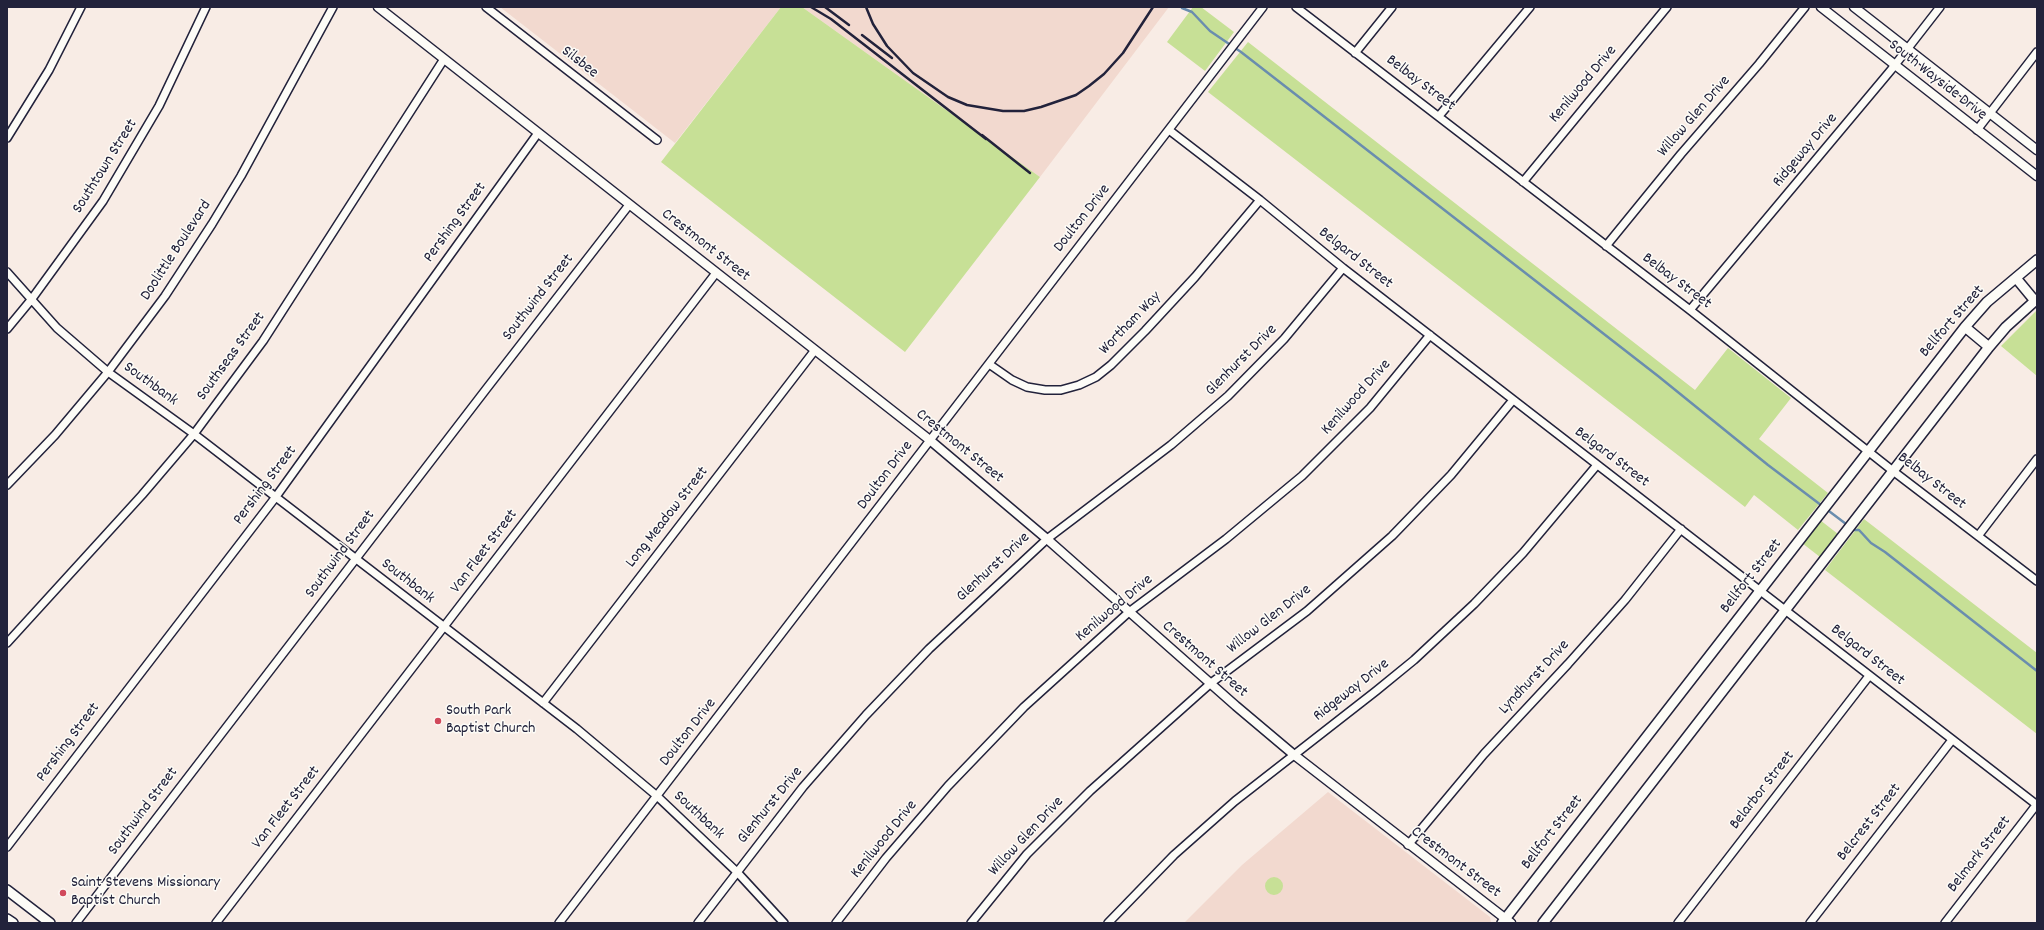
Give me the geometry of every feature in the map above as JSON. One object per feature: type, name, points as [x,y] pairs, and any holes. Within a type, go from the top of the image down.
[{"type":"main road","name":"Bellfort Street","points":[[1506,922],[1965,327],[1987,302],[2037,260]]},
{"type":"main road","points":[[1543,923],[1989,347],[2006,327],[2036,300],[2016,278]]},
{"type":"main road","points":[[1965,327],[1989,347]]},
{"type":"main road","points":[[7,890],[50,923]]},
{"type":"main road","points":[[7,919],[13,923]]},
{"type":"street","points":[[7,138],[49,70],[81,7]]},
{"type":"street","name":"Southtown Street","points":[[7,329],[80,235],[130,157],[159,106],[206,7]]},
{"type":"street","name":"Doolittle Boulevard","points":[[7,485],[56,435],[108,372],[165,296],[212,224],[333,7]]},
{"type":"street","name":"Crestmont Street","points":[[378,7],[869,394],[931,441],[1047,538],[1129,612],[1293,754],[1506,922]]},
{"type":"street","name":"Silsbee","points":[[486,7],[657,140]]},
{"type":"street","name":"Doulton Drive","points":[[559,923],[931,441],[1263,7]]},
{"type":"street","name":"Belbay Street","points":[[1296,7],[1690,310],[1893,471],[2037,582]]},
{"type":"street","points":[[1355,53],[1392,7]]},
{"type":"street","points":[[1439,116],[1530,7]]},
{"type":"street","name":"Kenilwood Drive","points":[[1523,182],[1667,7]]},
{"type":"street","name":"Willow Glen Drive","points":[[1606,246],[1681,154],[1759,64],[1805,7]]},
{"type":"street","name":"South Wayside Drive","points":[[1821,7],[2037,176]]},
{"type":"street","name":"South Wayside Drive","points":[[1854,7],[2037,150]]},
{"type":"street","name":"Ridgeway Drive","points":[[1690,310],[1895,65],[1940,7]]},
{"type":"street","points":[[1977,130],[2037,52]]},
{"type":"street","name":"Southseas Street","points":[[7,643],[142,495],[194,434],[263,341],[444,59]]},
{"type":"street","name":"Belgard Street","points":[[1169,130],[1260,200],[1343,268],[1869,676],[2037,804]]},
{"type":"street","name":"Pershing Street","points":[[7,847],[275,498],[538,133]]},
{"type":"street","name":"Wortham Way","points":[[989,364],[1012,380],[1028,387],[1045,390],[1061,390],[1079,385],[1096,377],[1111,365],[1145,331],[1195,277],[1260,200]]},
{"type":"street","name":"Southwind Street","points":[[76,923],[630,205]]},
{"type":"street","name":"Glenhurst Drive","points":[[698,923],[803,787],[866,715],[929,649],[1047,538],[1170,445],[1223,400],[1284,339],[1343,268]]},
{"type":"street","name":"Southbank","points":[[7,272],[62,333],[108,372],[194,434],[275,498],[577,729],[657,796],[737,872],[784,923]]},
{"type":"street","name":"Van Fleet Street","points":[[216,923],[716,273]]},
{"type":"street","name":"Kenilwood Drive","points":[[836,923],[886,858],[948,786],[1024,707],[1129,612],[1226,539],[1302,476],[1370,408],[1430,335]]},
{"type":"street","name":"Long Meadow Street","points":[[543,703],[815,350]]},
{"type":"street","name":"Willow Glen Drive","points":[[970,923],[1026,854],[1096,786],[1211,683],[1307,611],[1392,536],[1451,475],[1513,400]]},
{"type":"street","points":[[1978,536],[2037,460]]},
{"type":"street","name":"Ridgeway Drive","points":[[1108,923],[1174,855],[1235,801],[1414,660],[1469,609],[1523,553],[1597,465]]},
{"type":"street","name":"Lyndhurst Drive","points":[[1408,845],[1479,760],[1625,600],[1681,529]]},
{"type":"street","name":"Belarbor Street","points":[[1678,923],[1869,676]]},
{"type":"street","name":"Belcrest Street","points":[[1810,923],[1952,740]]},
{"type":"street","name":"Belmark Street","points":[[1945,923],[2037,804]]},
{"type":"shaded area","points":[[500,7],[781,7],[675,143]]},
{"type":"shaded area","points":[[802,7],[1169,7],[1040,177]]},
{"type":"shaded area","points":[[1328,792],[1490,917],[1491,923],[1184,923],[1242,865]]},
{"type":"green space","points":[[781,7],[802,7],[1040,177],[905,352],[661,162]]},
{"type":"green space","points":[[1193,7],[1201,7],[1234,32],[1205,71],[1167,42]]},
{"type":"green space","points":[[1248,42],[1695,390],[1728,348],[1791,398],[1759,439],[1828,493],[1798,530],[1754,495],[1745,507],[1208,92]]},
{"type":"green space","points":[[2037,310],[2037,376],[2001,346]]},
{"type":"green space","points":[[1864,519],[2037,653],[2037,734],[1825,570]]},
{"type":"green space","points":[[1820,520],[1838,534],[1820,557],[1802,543]]},
{"type":"green space","points":[[1274,877],[1280,880],[1283,886],[1280,892],[1274,895],[1268,892],[1265,886],[1268,880]]},
{"type":"waterway","points":[[1182,8],[1192,12],[1210,31],[1241,52],[1658,376],[1768,465],[1854,530],[1859,530],[1871,543],[1885,552],[2037,671]]},
{"type":"railway","points":[[811,7],[831,19],[986,139]]},
{"type":"railway","points":[[825,7],[849,25]]},
{"type":"railway","points":[[866,7],[873,24],[887,46],[913,73],[948,97],[967,105],[1003,111],[1024,111],[1041,107],[1076,95],[1089,86],[1104,74],[1123,53],[1153,7]]},
{"type":"railway","points":[[862,35],[892,58]]},
{"type":"railway","points":[[982,135],[1030,173]]},
{"type":"place","name":"South Park Baptist Church","points":[[438,721]]},
{"type":"place","name":"Saint Stevens Missionary Baptist Church","points":[[63,893]]}]
